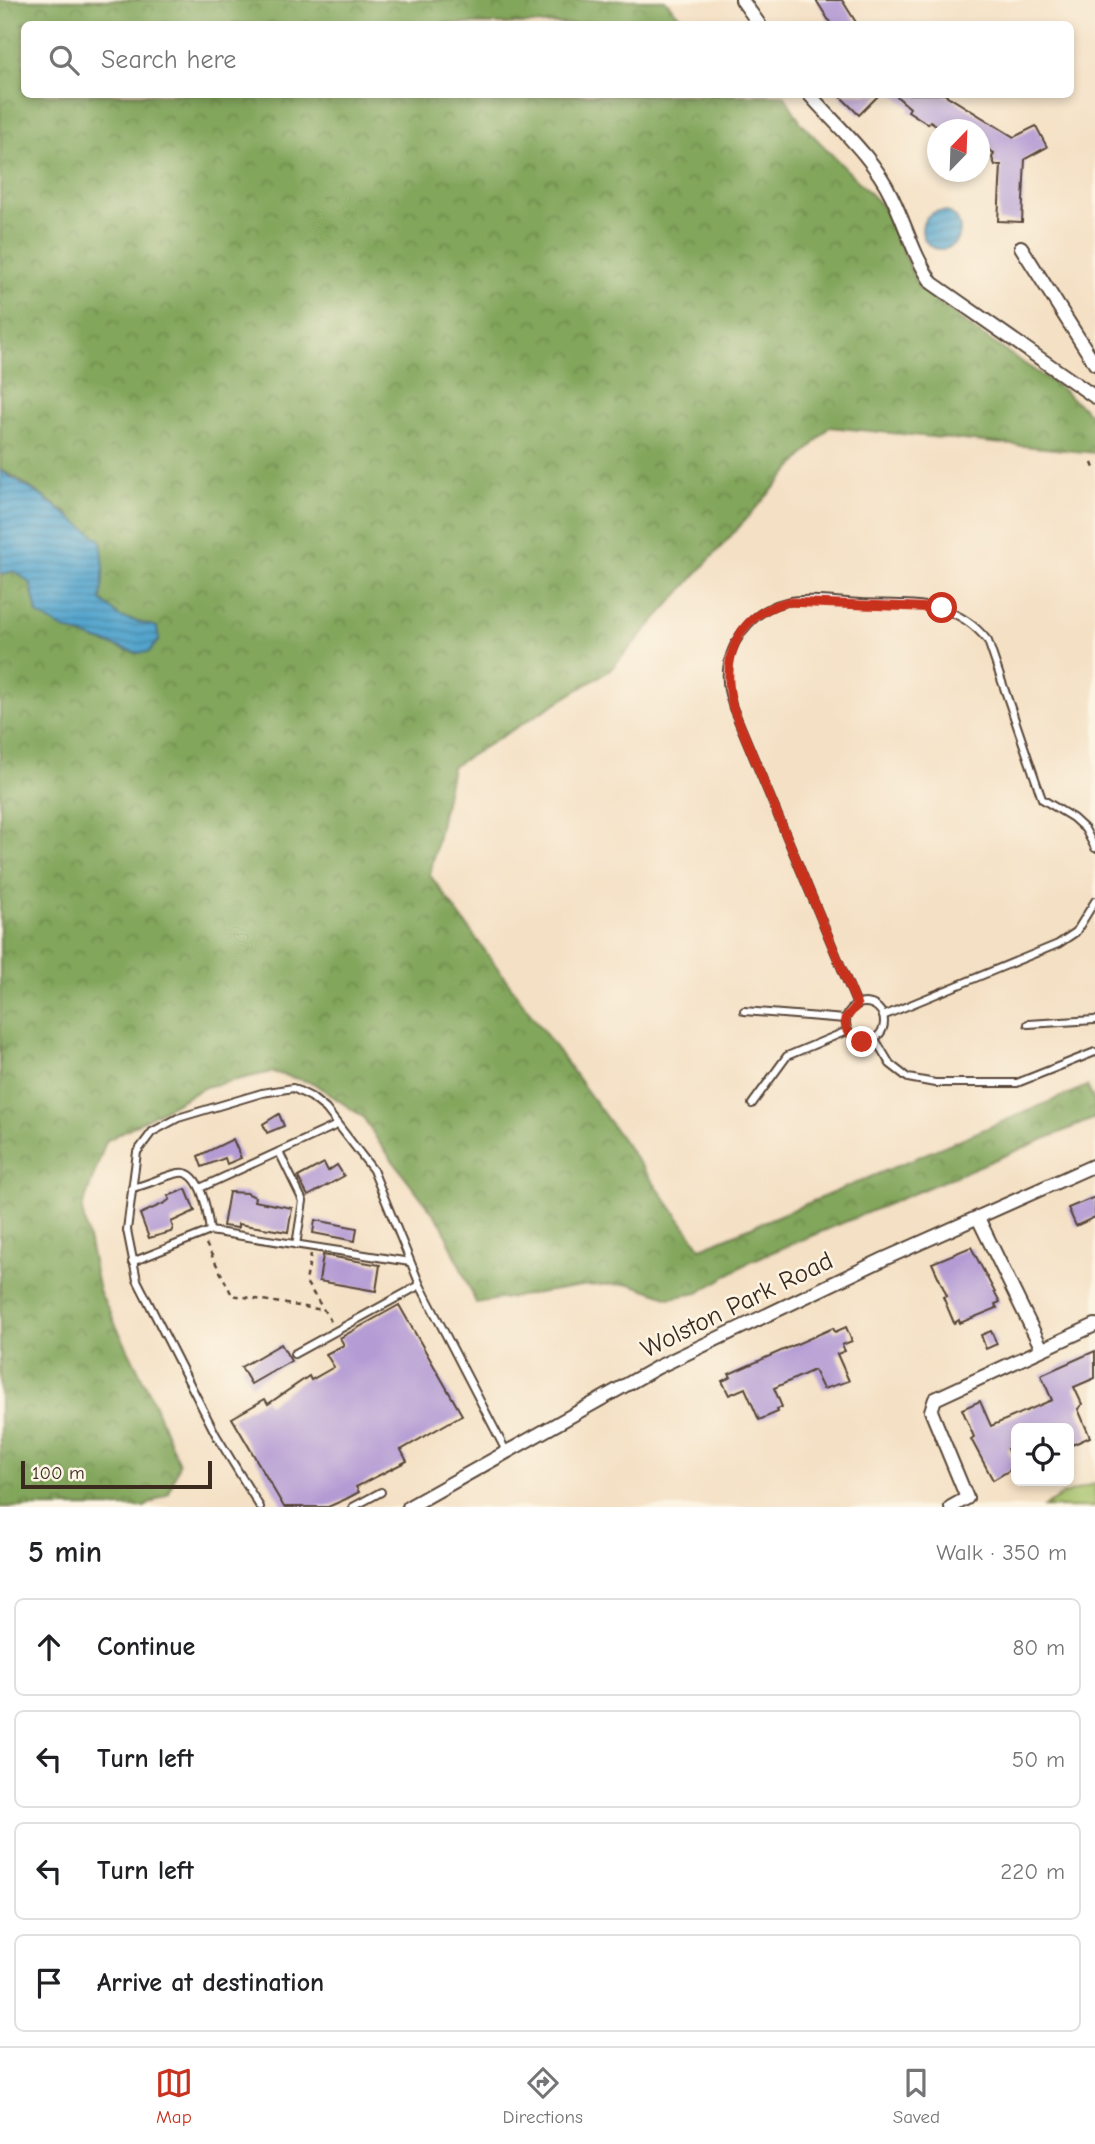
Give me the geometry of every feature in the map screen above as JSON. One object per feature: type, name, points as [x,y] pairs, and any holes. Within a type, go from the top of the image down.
[{"type":"street","points":[[742,0],[757,21]]},
{"type":"street","points":[[812,98],[878,174],[891,194],[917,261],[932,283],[1095,397]]},
{"type":"street","points":[[1021,247],[1095,364]]},
{"type":"street","name":"Wolston Park Road","points":[[409,1507],[658,1367],[884,1259],[1095,1165]]},
{"type":"street","points":[[978,1218],[1042,1349]]},
{"type":"street","points":[[951,1507],[967,1498],[931,1411],[934,1399],[1095,1325]]},
{"type":"lane","points":[[857,1005],[733,708],[727,682],[734,645],[745,627],[773,606],[800,600],[911,605],[942,608],[974,622],[988,641],[1042,799],[1073,818],[1085,829],[1095,848]]},
{"type":"lane","points":[[883,1016],[1058,944],[1076,932],[1095,901]]},
{"type":"lane","points":[[845,1019],[847,1031],[862,1042],[875,1039],[883,1029],[883,1016],[875,1006],[857,1005]]},
{"type":"lane","points":[[845,1019],[857,1005]]},
{"type":"lane","points":[[744,1011],[845,1019]]},
{"type":"lane","points":[[1027,1024],[1095,1020]]},
{"type":"lane","points":[[752,1104],[787,1056],[847,1031]]},
{"type":"lane","points":[[875,1039],[890,1064],[908,1079],[935,1083],[1017,1083],[1095,1052]]},
{"type":"lane","points":[[260,1507],[216,1435],[137,1280],[127,1230],[137,1152],[152,1132],[178,1118],[262,1093],[293,1088],[311,1097],[373,1170],[420,1285],[506,1451]]},
{"type":"lane","points":[[200,1188],[337,1125]]},
{"type":"lane","points":[[279,1152],[303,1201],[296,1245]]},
{"type":"lane","points":[[132,1188],[184,1173],[200,1188],[209,1231]]},
{"type":"lane","points":[[132,1262],[209,1231],[410,1262]]},
{"type":"lane","points":[[294,1354],[420,1285]]},
{"type":"lane","points":[[353,1507],[381,1492]]},
{"type":"path","points":[[1092,463],[1095,471]]},
{"type":"path","points":[[209,1231],[205,1243],[232,1296],[323,1310]]},
{"type":"path","points":[[312,1247],[306,1282],[336,1330]]},
{"type":"green space","points":[[0,0],[665,0],[684,21],[21,21],[21,98],[786,98],[801,123],[887,211],[917,285],[967,325],[1059,387],[1095,418],[1095,453],[829,427],[610,670],[452,767],[430,875],[701,1248],[1087,1086],[1095,1103],[1095,1118],[751,1261],[698,1293],[670,1298],[630,1284],[582,1286],[476,1303],[442,1225],[380,1144],[363,1117],[313,1083],[272,1072],[205,1087],[106,1141],[82,1209],[99,1291],[150,1394],[179,1464],[169,1493],[144,1507],[0,1507],[0,574],[15,571],[31,584],[37,614],[98,641],[137,653],[157,627],[120,617],[101,600],[104,566],[68,514],[15,477],[0,470]]},
{"type":"green space","points":[[1095,1483],[1095,1507],[1044,1507],[1062,1495]]},
{"type":"water","points":[[941,211],[955,216],[960,230],[955,244],[941,249],[927,244],[922,230],[927,216]]},
{"type":"water","points":[[0,470],[40,495],[101,540],[104,566],[101,600],[120,617],[157,627],[159,640],[149,652],[137,653],[64,629],[37,614],[31,584],[15,571],[0,574]]},
{"type":"building","points":[[816,0],[842,0],[855,21],[829,21]]},
{"type":"building","points":[[842,98],[876,98],[859,115]]},
{"type":"building","points":[[899,98],[951,98],[985,119],[927,119],[927,123],[908,111],[910,108]]},
{"type":"building","points":[[990,122],[1014,137],[1036,126],[1047,147],[1025,159],[1022,222],[998,221],[1001,165],[995,165],[992,158],[994,153],[990,151]]},
{"type":"building","points":[[279,1114],[284,1126],[267,1133],[263,1124]]},
{"type":"building","points":[[233,1139],[241,1158],[227,1164],[225,1158],[202,1167],[198,1156]]},
{"type":"building","points":[[324,1163],[328,1171],[337,1165],[344,1176],[308,1196],[298,1177]]},
{"type":"building","points":[[186,1189],[195,1211],[171,1222],[171,1232],[149,1238],[140,1214],[165,1203],[170,1199],[168,1196]]},
{"type":"building","points":[[229,1192],[247,1193],[255,1197],[254,1201],[292,1208],[288,1232],[238,1224],[238,1228],[223,1226]]},
{"type":"building","points":[[1095,1197],[1095,1217],[1076,1226],[1068,1208]]},
{"type":"building","points":[[315,1220],[357,1228],[355,1241],[313,1233]]},
{"type":"building","points":[[971,1247],[1000,1302],[995,1304],[997,1308],[954,1323],[943,1297],[947,1296],[932,1263]]},
{"type":"building","points":[[323,1255],[380,1265],[376,1291],[319,1281]]},
{"type":"building","points":[[399,1305],[462,1415],[401,1450],[407,1461],[356,1487],[359,1492],[346,1499],[328,1507],[284,1507],[232,1418],[265,1399],[268,1404],[309,1376],[311,1380],[334,1367],[326,1354],[344,1345],[340,1338]]},
{"type":"building","points":[[846,1327],[852,1341],[842,1345],[845,1351],[837,1354],[849,1381],[823,1389],[814,1370],[774,1388],[782,1407],[777,1409],[778,1412],[759,1420],[745,1388],[729,1395],[722,1381],[731,1377],[729,1374],[833,1328],[835,1332]]},
{"type":"building","points":[[991,1331],[997,1344],[986,1349],[981,1335]]},
{"type":"building","points":[[281,1344],[291,1361],[251,1384],[241,1367]]},
{"type":"building","points":[[1095,1351],[1095,1378],[1074,1387],[1082,1404],[1078,1409],[1090,1437],[1074,1444],[1074,1423],[1011,1423],[1011,1447],[1007,1449],[1011,1458],[1011,1469],[993,1480],[971,1439],[974,1437],[962,1409],[980,1401],[991,1426],[1052,1400],[1041,1375]]},
{"type":"route","points":[[862,1042],[847,1031],[845,1019],[857,1005],[733,708],[727,682],[729,660],[745,627],[773,606],[787,602],[800,600],[942,608]]}]
